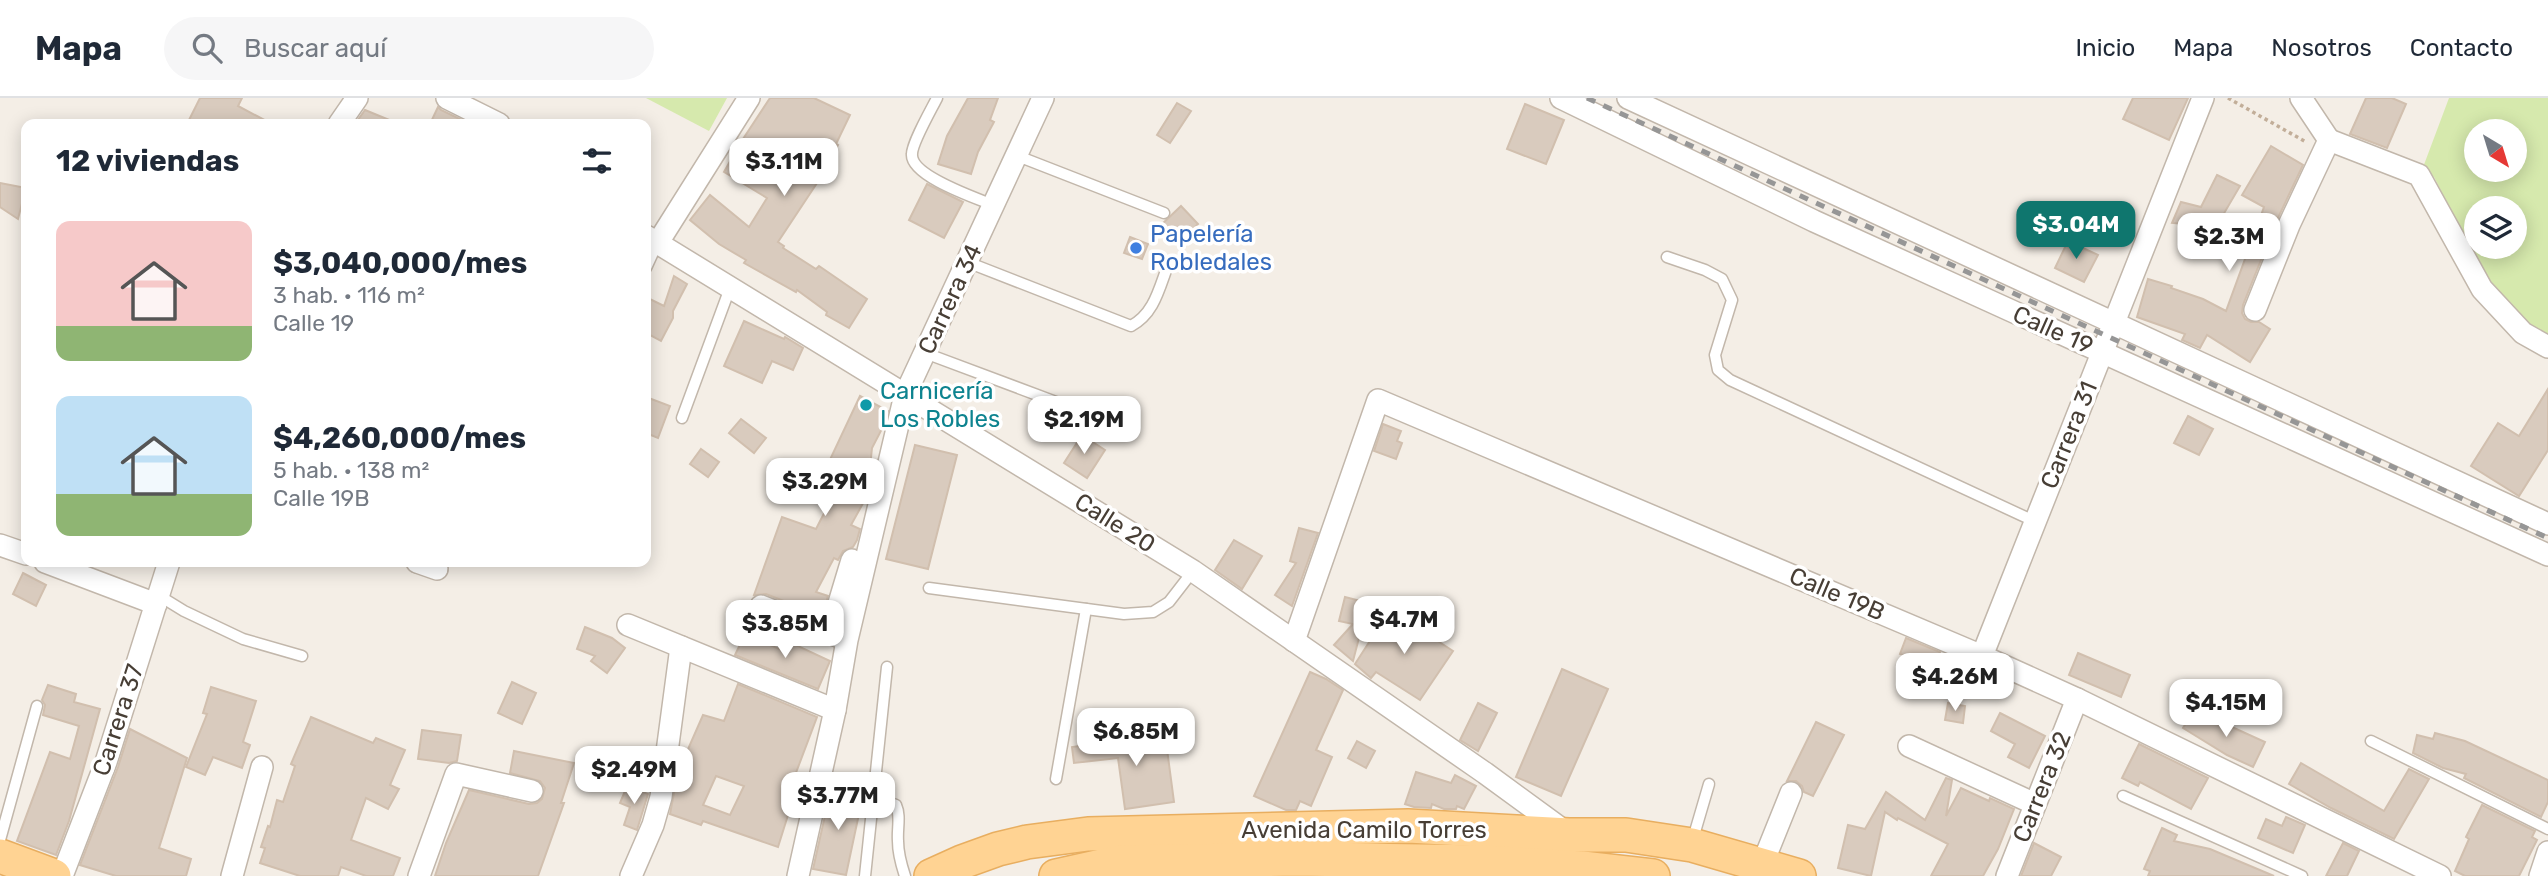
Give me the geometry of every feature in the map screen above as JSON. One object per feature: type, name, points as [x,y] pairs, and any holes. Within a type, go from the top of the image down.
[{"type":"main road","name":"Avenida Camilo Torres","points":[[931,876],[998,849],[1087,834],[1408,826],[1569,835],[1626,835],[1692,845],[1799,876]]},
{"type":"main road","points":[[0,856],[54,876]]},
{"type":"main road","name":"Avenida Camilo Torres","points":[[1056,876],[1117,869],[1295,859],[1484,862],[1582,868],[1653,876]]},
{"type":"street","points":[[342,119],[357,98]]},
{"type":"street","points":[[447,98],[489,119]]},
{"type":"street","points":[[651,240],[749,98]]},
{"type":"street","name":"Carrera 34","points":[[798,876],[835,710],[838,636],[870,543],[905,395],[1043,98]]},
{"type":"street","name":"Calle 19","points":[[1561,98],[1814,221],[2548,555]]},
{"type":"street","name":"Calle 19","points":[[1628,98],[2548,524]]},
{"type":"street","name":"Carrera 31","points":[[1982,656],[2203,98]]},
{"type":"street","points":[[2301,98],[2326,146],[2419,175],[2482,289],[2523,333],[2548,346]]},
{"type":"street","points":[[2255,310],[2289,225],[2326,146]]},
{"type":"street","name":"Calle 20","points":[[651,240],[1193,572],[1485,773],[1569,835]]},
{"type":"street","name":"Calle 19B","points":[[1294,641],[1378,400],[1982,656],[2077,699],[2440,876]]},
{"type":"street","points":[[0,544],[21,552]]},
{"type":"street","points":[[61,567],[157,599]]},
{"type":"street","name":"Carrera 37","points":[[62,876],[106,762],[167,567]]},
{"type":"street","points":[[761,606],[838,636]]},
{"type":"street","points":[[628,625],[835,710]]},
{"type":"street","points":[[631,876],[653,825],[661,797],[681,647]]},
{"type":"street","name":"Carrera 32","points":[[2007,876],[2077,699]]},
{"type":"street","points":[[1909,746],[2035,804]]},
{"type":"street","points":[[232,876],[262,767]]},
{"type":"street","points":[[419,876],[456,774],[532,791]]},
{"type":"street","points":[[1762,864],[1791,793]]},
{"type":"lane","points":[[937,98],[911,153],[913,163],[920,171],[993,205]]},
{"type":"lane","points":[[1015,155],[1164,213]]},
{"type":"lane","points":[[1667,257],[1722,279],[1732,300],[1715,355],[1717,370],[1730,380],[2034,521]]},
{"type":"lane","points":[[967,262],[1130,326],[1150,312],[1168,265]]},
{"type":"lane","points":[[682,418],[730,288]]},
{"type":"lane","points":[[925,354],[1056,402]]},
{"type":"lane","points":[[929,588],[1124,614],[1153,612],[1169,602],[1193,572]]},
{"type":"lane","points":[[157,599],[243,639],[302,656]]},
{"type":"lane","points":[[1056,779],[1086,609]]},
{"type":"lane","points":[[865,876],[887,667]]},
{"type":"lane","points":[[0,840],[37,706]]},
{"type":"lane","points":[[2371,741],[2548,829]]},
{"type":"lane","points":[[1692,845],[1709,784]]},
{"type":"lane","points":[[872,796],[896,805],[900,861],[905,876]]},
{"type":"lane","points":[[2123,796],[2302,876]]},
{"type":"path","points":[[2228,98],[2326,146]]},
{"type":"green space","points":[[646,98],[727,98],[709,131]]},
{"type":"green space","points":[[2449,98],[2548,98],[2548,337],[2507,308],[2473,259],[2527,259],[2527,196],[2464,196],[2464,241],[2434,177],[2422,170]]},
{"type":"building","points":[[200,98],[242,98],[238,106],[263,119],[190,119]]},
{"type":"building","points":[[770,98],[814,98],[850,115],[821,177],[778,242],[783,248],[816,269],[819,266],[867,299],[849,328],[826,315],[827,312],[797,290],[796,292],[744,263],[746,260],[719,244],[690,220],[710,195],[749,227],[767,198],[724,172]]},
{"type":"building","points":[[968,98],[998,98],[990,120],[994,122],[978,152],[971,174],[938,164],[947,136]]},
{"type":"building","points":[[2133,98],[2188,98],[2169,140],[2123,119]]},
{"type":"building","points":[[2366,98],[2392,98],[2406,104],[2387,148],[2350,134]]},
{"type":"building","points":[[1177,103],[1191,111],[1170,143],[1157,135]]},
{"type":"building","points":[[1525,104],[1564,120],[1546,164],[1507,149]]},
{"type":"building","points":[[438,107],[460,119],[432,119]]},
{"type":"building","points":[[365,110],[387,119],[359,119]]},
{"type":"building","points":[[2271,146],[2303,165],[2277,220],[2243,305],[2242,313],[2245,319],[2259,322],[2270,329],[2250,362],[2207,335],[2200,348],[2182,340],[2185,334],[2137,317],[2148,279],[2172,286],[2171,288],[2203,299],[2226,311],[2264,207],[2242,195]]},
{"type":"building","points":[[2217,175],[2240,186],[2216,227],[2172,223],[2181,202],[2201,207]]},
{"type":"building","points":[[0,183],[21,187],[18,219],[0,207]]},
{"type":"building","points":[[927,184],[963,202],[944,238],[909,220]]},
{"type":"building","points":[[1181,206],[1198,224],[1178,244],[1160,226]]},
{"type":"building","name":"Papelería Robledales","points":[[1130,237],[1148,244],[1142,259],[1124,253]]},
{"type":"building","points":[[2068,241],[2098,255],[2084,282],[2055,268]]},
{"type":"building","points":[[674,276],[687,284],[661,341],[651,336],[651,300],[664,306]]},
{"type":"building","points":[[744,321],[784,339],[785,337],[803,348],[793,370],[772,361],[762,383],[724,366]]},
{"type":"building","points":[[2548,389],[2548,450],[2519,496],[2471,466],[2498,423],[2519,436]]},
{"type":"building","points":[[860,396],[888,411],[872,448],[867,496],[851,525],[860,529],[857,540],[853,547],[843,551],[838,560],[834,558],[816,592],[828,596],[822,616],[766,594],[754,595],[782,517],[816,529],[837,488],[818,478],[826,463],[828,464]]},
{"type":"building","points":[[651,399],[670,406],[658,438],[651,435]]},
{"type":"building","points":[[2188,416],[2213,429],[2199,455],[2174,443]]},
{"type":"building","points":[[741,419],[766,438],[754,453],[729,433]]},
{"type":"building","points":[[1383,424],[1401,431],[1397,441],[1402,443],[1396,459],[1374,451]]},
{"type":"building","points":[[1082,435],[1105,450],[1087,478],[1064,463]]},
{"type":"building","points":[[915,445],[957,455],[928,569],[886,559]]},
{"type":"building","points":[[701,449],[719,462],[708,477],[690,464]]},
{"type":"building","points":[[1299,528],[1318,533],[1292,606],[1275,595],[1296,563],[1290,561]]},
{"type":"building","points":[[1234,540],[1262,556],[1242,589],[1215,570]]},
{"type":"building","points":[[23,573],[46,585],[36,606],[13,594]]},
{"type":"building","points":[[1345,597],[1368,603],[1353,661],[1334,645],[1353,624],[1339,621]]},
{"type":"building","points":[[1390,610],[1453,651],[1420,700],[1376,672],[1371,678],[1355,664]]},
{"type":"building","points":[[585,627],[612,638],[625,648],[607,673],[591,661],[595,656],[577,649]]},
{"type":"building","points":[[745,634],[779,649],[783,639],[830,661],[818,689],[735,655]]},
{"type":"building","points":[[1906,638],[1940,652],[1934,667],[1900,654]]},
{"type":"building","points":[[2078,653],[2130,675],[2121,697],[2069,675]]},
{"type":"building","points":[[1562,669],[1608,689],[1561,796],[1516,777]]},
{"type":"building","points":[[1310,672],[1343,690],[1316,750],[1332,757],[1311,806],[1300,801],[1296,810],[1286,810],[1254,796]]},
{"type":"building","points":[[512,682],[536,693],[522,724],[498,713]]},
{"type":"building","points":[[738,684],[817,717],[794,778],[799,780],[778,847],[703,821],[701,825],[670,814],[678,772],[703,715],[724,721]],"holes":[[[716,776],[744,786],[730,815],[703,805]]]},
{"type":"building","points":[[48,685],[76,694],[74,702],[100,709],[69,821],[56,855],[17,841],[50,752],[70,759],[79,726],[43,715],[45,705],[42,700]]},
{"type":"building","points":[[211,687],[256,701],[243,742],[250,745],[242,768],[213,757],[205,775],[186,767],[207,714],[203,713]]},
{"type":"building","points":[[1478,703],[1497,713],[1478,751],[1460,740]]},
{"type":"building","points":[[1948,703],[1965,706],[1963,723],[1945,720]]},
{"type":"building","points":[[2194,710],[2222,727],[2223,723],[2265,742],[2253,767],[2227,755],[2183,728]]},
{"type":"building","points":[[2000,713],[2045,736],[2029,768],[2008,757],[2015,744],[1991,731]]},
{"type":"building","points":[[311,717],[373,743],[376,738],[405,750],[390,785],[399,789],[388,809],[366,798],[351,840],[400,858],[393,876],[366,876],[341,867],[338,876],[300,876],[260,863],[265,848],[261,847],[277,800],[283,802],[295,766],[291,764]]},
{"type":"building","points":[[1816,722],[1844,735],[1813,796],[1804,792],[1796,781],[1787,781]]},
{"type":"building","points":[[130,729],[187,758],[159,848],[191,859],[186,876],[116,876],[80,865]]},
{"type":"building","points":[[422,730],[461,735],[457,761],[449,763],[418,759]]},
{"type":"building","points":[[2435,733],[2465,741],[2548,780],[2548,802],[2541,817],[2464,778],[2466,774],[2443,768],[2413,753],[2417,735],[2433,739]]},
{"type":"building","points":[[1165,734],[1174,802],[1125,809],[1118,758],[1074,763],[1072,747]]},
{"type":"building","points":[[1357,741],[1375,751],[1366,768],[1348,758]]},
{"type":"building","points":[[2139,744],[2208,778],[2191,809],[2140,782],[2138,786],[2122,778]]},
{"type":"building","points":[[514,751],[574,763],[561,803],[564,803],[538,876],[435,876],[469,790],[529,804],[542,799],[545,788],[540,781],[510,773]]},
{"type":"building","points":[[2301,763],[2384,811],[2409,769],[2429,779],[2394,839],[2289,784]]},
{"type":"building","points":[[1416,772],[1451,783],[1455,775],[1476,786],[1464,809],[1457,806],[1456,809],[1444,809],[1432,804],[1431,808],[1414,807],[1405,804]]},
{"type":"building","points":[[1946,778],[1952,780],[1946,816],[1961,788],[2014,809],[1998,849],[1983,876],[1931,876],[1948,844],[1885,812],[1871,876],[1838,868],[1848,825],[1865,829],[1886,792],[1925,820]]},
{"type":"building","points":[[627,786],[648,794],[637,830],[624,825],[630,807],[620,803]]},
{"type":"building","points":[[831,789],[863,795],[846,875],[813,869]]},
{"type":"building","points":[[2482,805],[2535,831],[2532,837],[2537,840],[2519,876],[2465,876],[2455,871],[2469,839],[2466,837]]},
{"type":"building","points":[[2286,817],[2305,825],[2293,853],[2258,838],[2266,819],[2282,826]]},
{"type":"building","points":[[2162,828],[2177,835],[2174,841],[2210,849],[2274,876],[2148,876],[2150,871],[2144,869]]},
{"type":"building","points":[[2034,843],[2061,857],[2051,876],[2021,876]]},
{"type":"building","points":[[2343,843],[2359,851],[2347,876],[2326,876]]},
{"type":"railway","points":[[1587,98],[2548,538]]},
{"type":"place","name":"Papelería Robledales","points":[[1136,248]]},
{"type":"place","name":"Carnicería Los Robles","points":[[866,405]]}]
